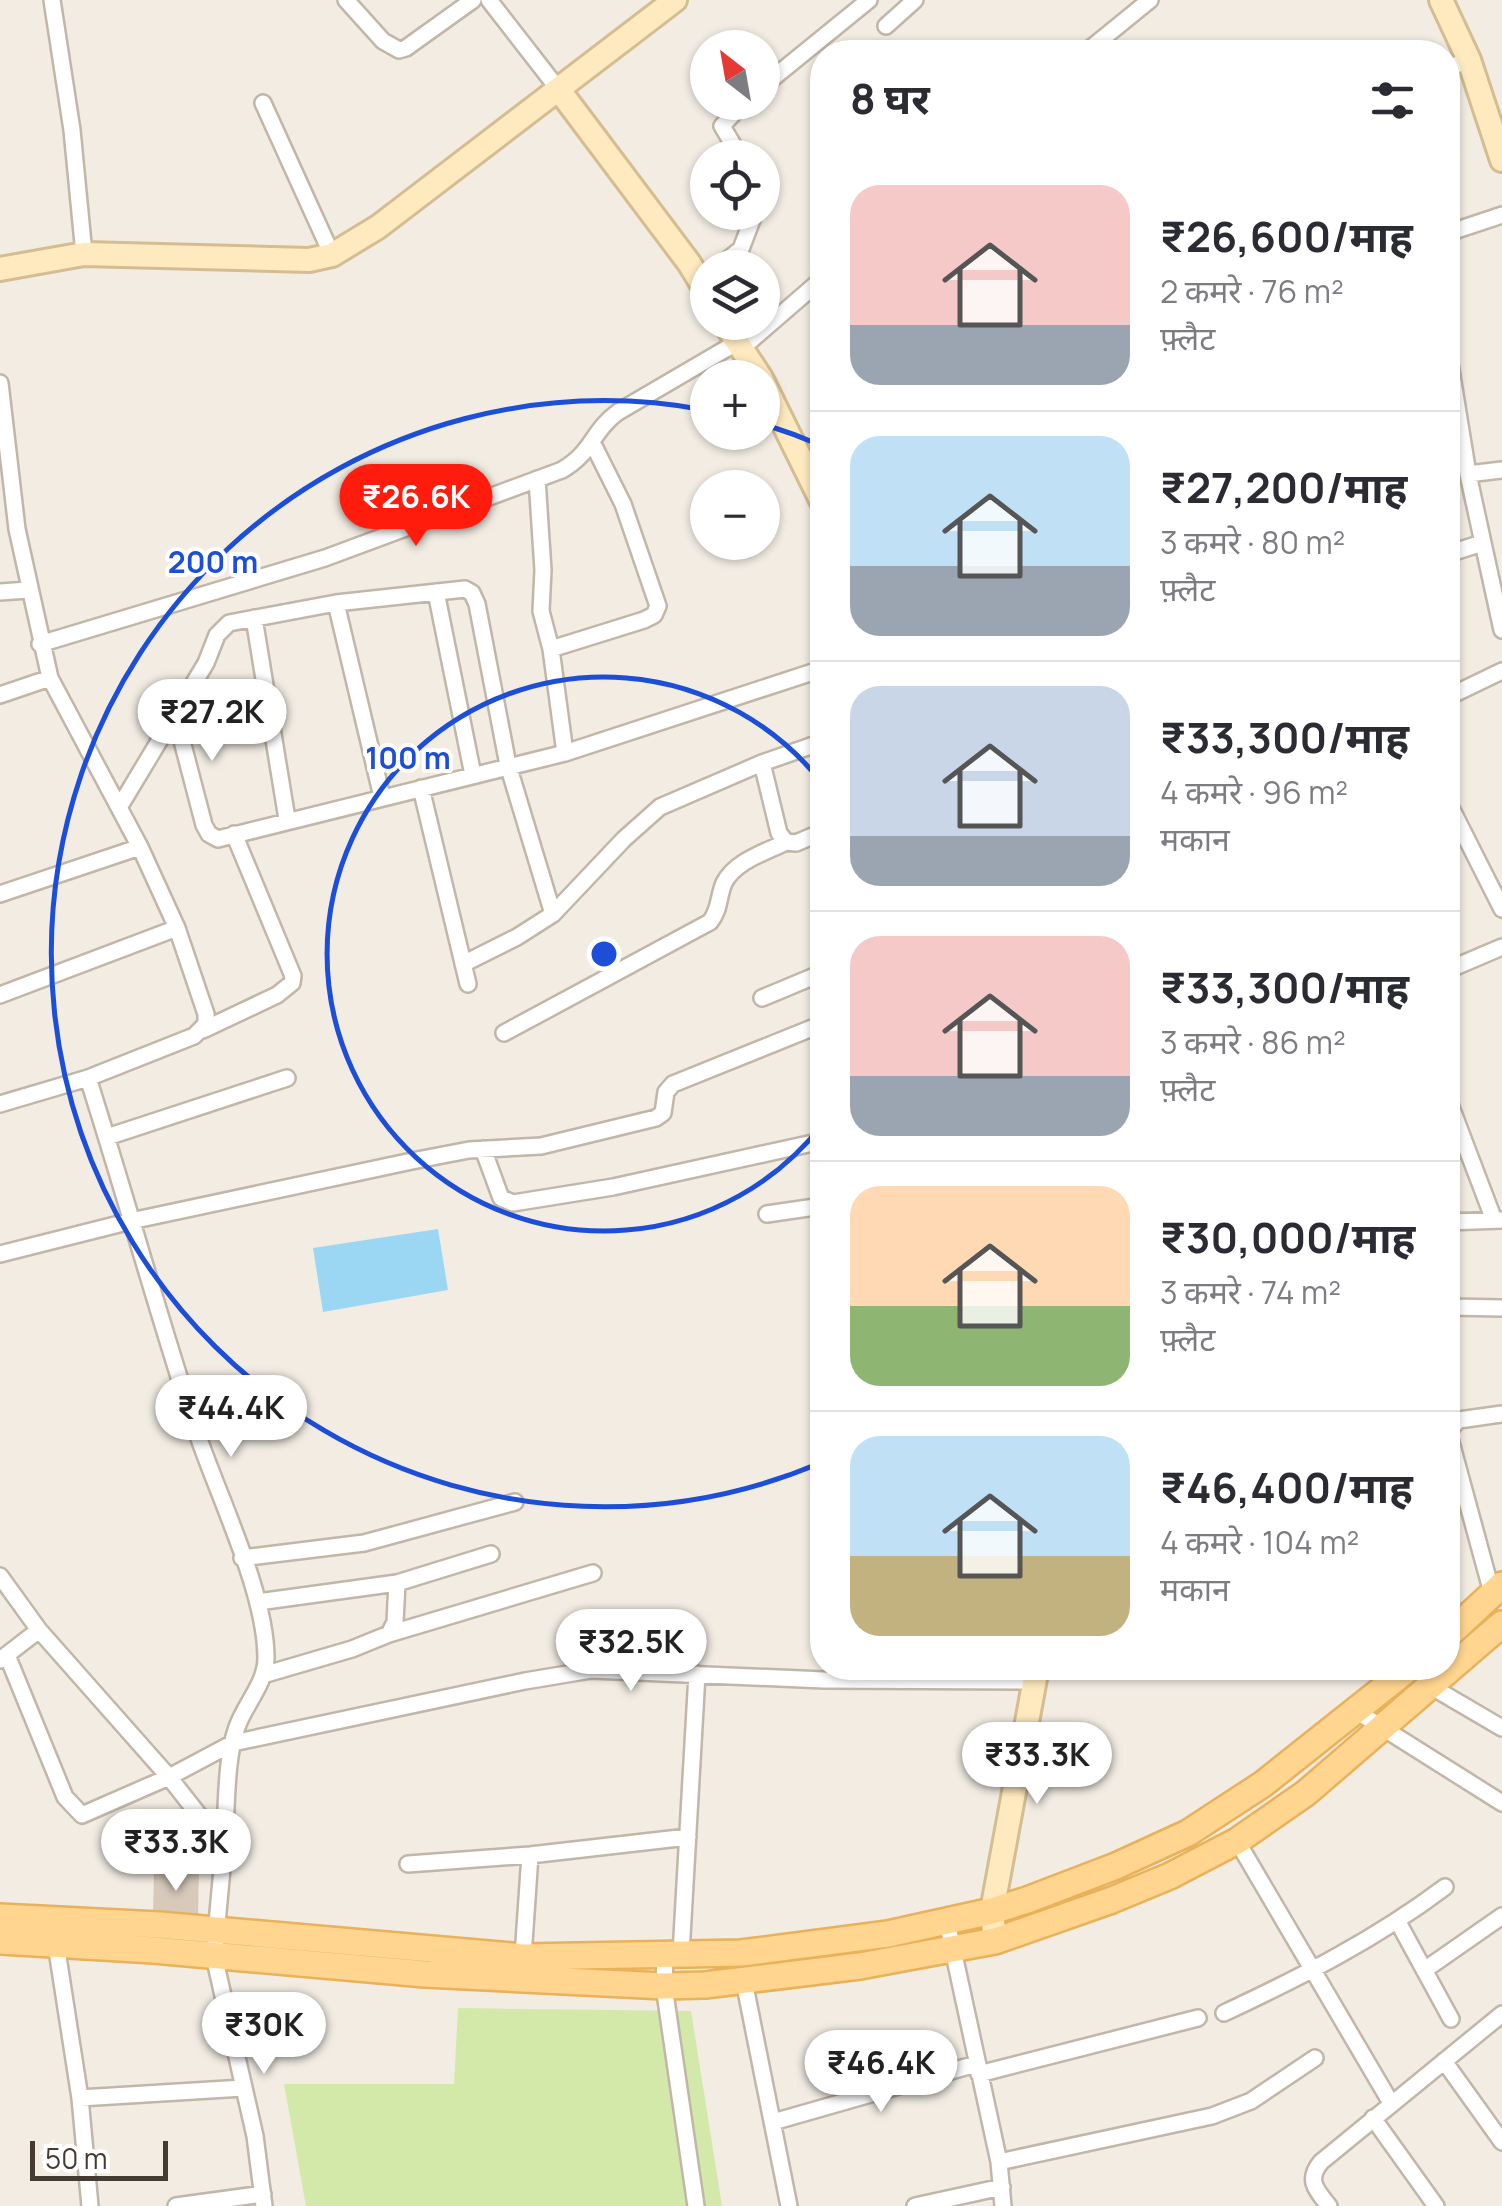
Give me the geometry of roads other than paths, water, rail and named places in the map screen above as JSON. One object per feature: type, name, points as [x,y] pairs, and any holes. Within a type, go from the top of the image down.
[{"type":"main road","points":[[1460,1624],[1497,1589]]},
{"type":"main road","points":[[1460,1662],[1502,1624]]},
{"type":"main road","points":[[0,1942],[215,1943],[523,1956],[673,1954],[741,1952],[846,1941],[948,1922],[992,1911],[1116,1866],[1188,1833],[1263,1784],[1395,1680]]},
{"type":"main road","points":[[0,1917],[425,1974],[664,1986],[744,1981],[860,1966],[994,1941],[1170,1876],[1237,1840],[1306,1793],[1440,1680]]},
{"type":"street","points":[[52,0],[72,130],[84,254]]},
{"type":"street","points":[[346,0],[383,41],[398,50],[473,0]]},
{"type":"street","points":[[489,0],[690,256]]},
{"type":"street","points":[[0,269],[84,254],[309,260],[332,255],[378,227],[675,0]]},
{"type":"street","points":[[820,40],[869,0]]},
{"type":"street","points":[[886,26],[916,0]]},
{"type":"street","points":[[1101,40],[1150,0]]},
{"type":"street","points":[[1442,0],[1452,40]]},
{"type":"street","points":[[780,72],[810,48]]},
{"type":"street","points":[[1460,68],[1502,160]]},
{"type":"street","points":[[263,103],[332,255]]},
{"type":"street","points":[[1460,230],[1502,216]]},
{"type":"street","points":[[780,307],[810,286]]},
{"type":"street","points":[[40,644],[324,558],[576,462],[604,422],[731,340]]},
{"type":"street","points":[[0,383],[17,528],[50,678],[120,806],[177,928],[206,1014],[202,1030]]},
{"type":"street","points":[[780,416],[810,477]]},
{"type":"street","points":[[1460,425],[1502,630]]},
{"type":"street","points":[[551,649],[654,616],[658,606],[623,504],[592,444]]},
{"type":"street","points":[[1468,474],[1502,470]]},
{"type":"street","points":[[537,479],[543,570],[541,611],[551,649],[565,753]]},
{"type":"street","points":[[1460,550],[1482,543]]},
{"type":"street","points":[[120,806],[206,663],[220,629],[229,623],[336,602],[464,589],[477,604],[508,766],[553,914]]},
{"type":"street","points":[[0,592],[28,590]]},
{"type":"street","points":[[436,592],[473,775]]},
{"type":"street","points":[[336,602],[382,797]]},
{"type":"street","points":[[254,618],[288,819]]},
{"type":"street","points":[[1460,691],[1502,671]]},
{"type":"street","points":[[176,714],[204,824],[209,834],[218,838],[565,753],[810,673]]},
{"type":"street","points":[[0,695],[50,678]]},
{"type":"street","points":[[463,964],[553,914],[624,838],[660,807],[810,746]]},
{"type":"street","points":[[762,763],[779,833],[786,842]]},
{"type":"street","points":[[422,788],[468,984]]},
{"type":"street","points":[[1460,826],[1502,909]]},
{"type":"street","points":[[0,1104],[88,1078],[289,988],[293,976],[234,834]]},
{"type":"street","points":[[504,1033],[710,922],[732,872],[786,842],[810,837]]},
{"type":"street","points":[[0,894],[140,847]]},
{"type":"street","points":[[0,995],[177,928]]},
{"type":"street","points":[[1460,965],[1502,947]]},
{"type":"street","points":[[762,998],[810,978]]},
{"type":"street","points":[[0,1254],[131,1221],[412,1161],[483,1149],[541,1146],[659,1118],[666,1092],[673,1084],[810,1029]]},
{"type":"street","points":[[88,1078],[196,1430],[258,1602],[266,1645],[263,1675],[233,1743],[215,1943],[255,2136],[264,2200],[176,2206]]},
{"type":"street","points":[[107,1137],[288,1078]]},
{"type":"street","points":[[1460,1129],[1498,1220],[1460,1222]]},
{"type":"street","points":[[483,1149],[501,1198],[513,1203],[614,1188],[810,1144]]},
{"type":"street","points":[[767,1214],[810,1208]]},
{"type":"street","points":[[1460,1307],[1502,1308]]},
{"type":"street","points":[[1460,1420],[1502,1414]]},
{"type":"street","points":[[1460,1470],[1497,1589]]},
{"type":"street","points":[[242,1558],[364,1543],[515,1502]]},
{"type":"street","points":[[258,1602],[397,1583],[491,1554]]},
{"type":"street","points":[[263,1675],[593,1572]]},
{"type":"street","points":[[0,1576],[39,1630],[169,1777],[224,1847]]},
{"type":"street","points":[[390,1634],[395,1622],[397,1583]]},
{"type":"street","points":[[39,1630],[4,1658],[72,1808],[82,1815],[169,1777],[233,1743],[561,1674],[591,1670],[810,1679]]},
{"type":"street","points":[[696,2206],[664,1986],[673,1954],[688,1838],[697,1674]]},
{"type":"street","points":[[994,1941],[992,1911],[1033,1680]]},
{"type":"street","points":[[1432,1687],[1502,1728]]},
{"type":"street","points":[[1356,1712],[1502,1804]]},
{"type":"street","points":[[408,1864],[688,1838]]},
{"type":"street","points":[[1237,1840],[1391,2103]]},
{"type":"street","points":[[523,1956],[530,1855]]},
{"type":"street","points":[[1224,2014],[1314,1970],[1398,1922],[1444,1887]]},
{"type":"street","points":[[1426,1969],[1502,1916]]},
{"type":"street","points":[[948,1922],[999,2162],[1003,2206]]},
{"type":"street","points":[[1398,1922],[1451,2019]]},
{"type":"street","points":[[56,1944],[80,2098],[90,2206]]},
{"type":"street","points":[[744,1981],[789,2206]]},
{"type":"street","points":[[1328,2206],[1312,2181],[1313,2172],[1502,2014]]},
{"type":"street","points":[[774,2122],[977,2069],[1198,2018]]},
{"type":"street","points":[[999,2162],[1212,2116],[1251,2101],[1315,2058]]},
{"type":"street","points":[[1444,2061],[1499,2131]]},
{"type":"street","points":[[80,2098],[243,2088]]},
{"type":"street","points":[[1373,2118],[1436,2206]]},
{"type":"street","points":[[915,2206],[1002,2187]]},
{"type":"water","points":[[438,1229],[448,1290],[323,1312],[313,1248]]}]
